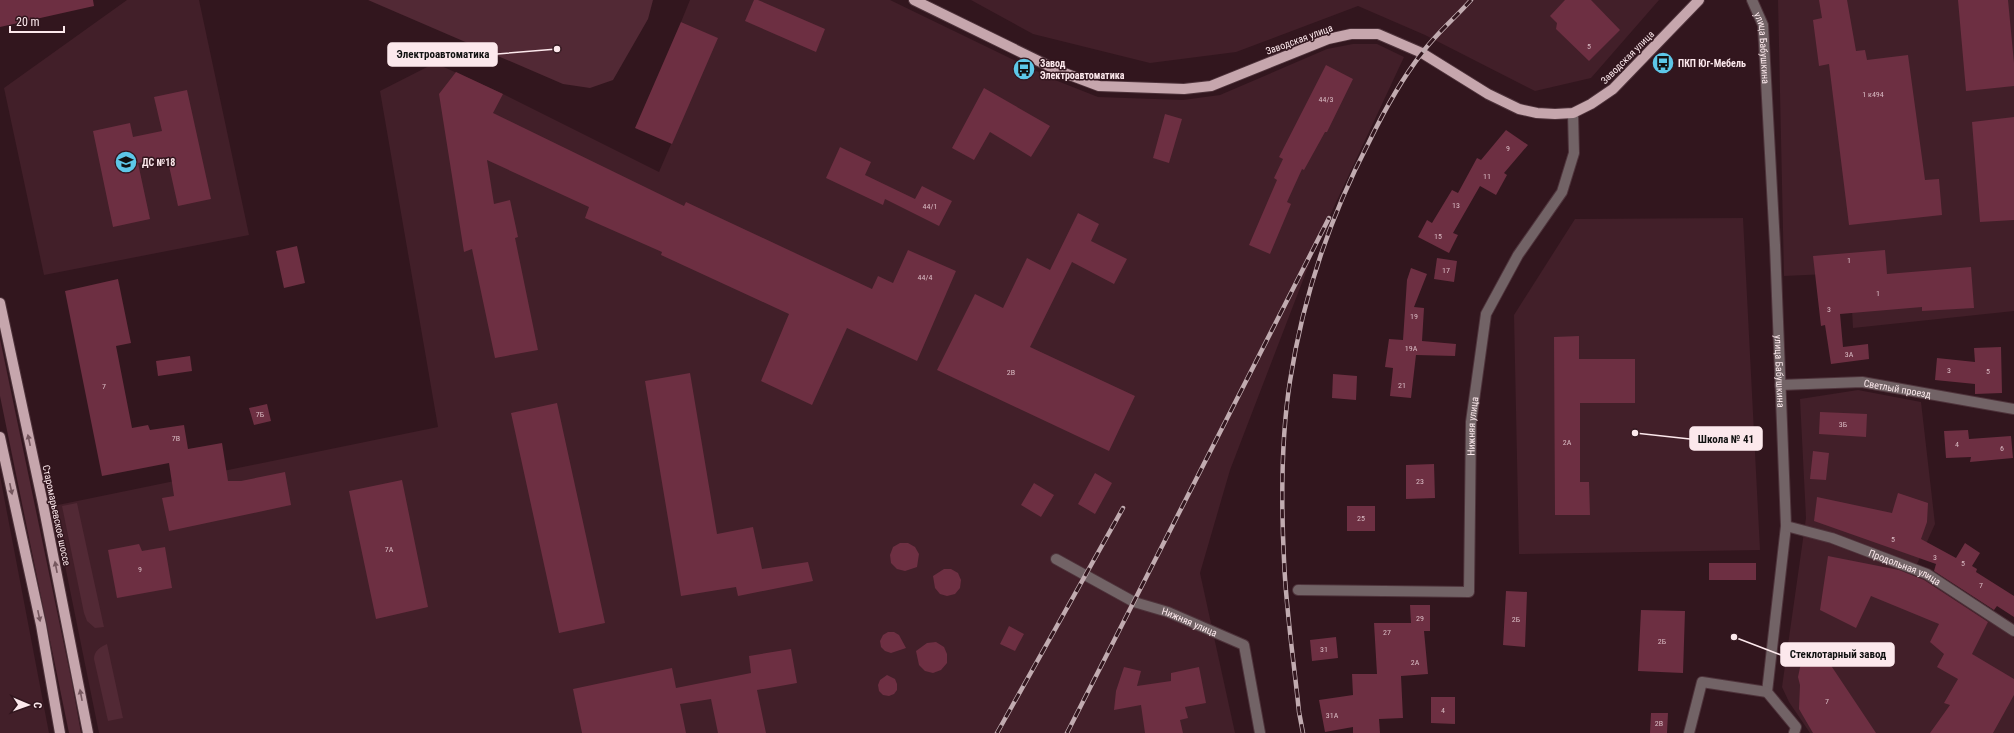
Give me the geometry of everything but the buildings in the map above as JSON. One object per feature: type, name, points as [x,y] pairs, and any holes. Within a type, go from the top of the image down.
[{"type":"main road","name":"Заводская улица","points":[[914,0],[1060,70],[1099,86],[1184,89],[1211,86],[1328,38],[1351,34],[1378,34],[1422,53],[1488,94],[1519,109],[1537,113],[1573,113],[1592,104],[1613,89],[1699,0]]},
{"type":"main road","name":"Старомарьевское шоссе","points":[[0,303],[45,511],[88,733]]},
{"type":"main road","points":[[0,437],[40,625],[60,733]]},
{"type":"street","name":"улица Бабушкина","points":[[1752,0],[1763,25],[1775,246],[1786,526],[1767,692]]},
{"type":"street","name":"Нижняя улица","points":[[1298,590],[1469,592],[1471,422],[1486,314],[1518,255],[1562,192],[1574,153],[1573,113]]},
{"type":"street","name":"Светлый проезд","points":[[1780,385],[1862,382],[2014,409]]},
{"type":"street","name":"Продольная улица","points":[[1786,526],[1832,538],[1927,574],[2014,631]]},
{"type":"street","name":"Нижняя улица","points":[[1056,559],[1134,602],[1168,612],[1244,645],[1260,733]]},
{"type":"street","points":[[1689,733],[1702,682],[1767,692],[1797,731]]},
{"type":"shaded area","name":"ДС №18","points":[[127,0],[199,0],[249,235],[44,275],[4,88]]},
{"type":"shaded area","points":[[368,0],[653,0],[648,19],[613,80],[590,88],[563,84]]},
{"type":"shaded area","points":[[690,0],[890,0],[1055,80],[1098,97],[1183,100],[1220,95],[1327,49],[1353,44],[1377,44],[1404,57],[1318,241],[1230,470],[1200,573],[1235,733],[99,733],[53,506],[438,427],[380,91],[435,63],[503,94],[659,172],[717,38],[681,22]]},
{"type":"shaded area","points":[[971,0],[1659,0],[1591,78],[1535,91],[1425,35],[1358,6],[1236,52],[1150,63],[1033,34]]},
{"type":"shaded area","points":[[1778,0],[2014,0],[2014,311],[1853,328],[1850,273],[1784,276]]},
{"type":"shaded area","points":[[1743,218],[1760,550],[1519,554],[1514,315],[1575,219]]},
{"type":"shaded area","points":[[0,339],[72,683],[81,733],[69,733],[0,396]]},
{"type":"shaded area","points":[[1858,390],[1921,402],[1935,524],[1913,573],[1926,578],[2002,628],[2014,638],[2014,733],[1810,733],[1789,702],[1782,687],[1806,518],[1800,399]]},
{"type":"shaded area","points":[[0,476],[49,733],[0,733]]},
{"type":"shaded area","points":[[77,503],[104,627],[95,628],[87,621],[84,613],[62,506]]},
{"type":"shaded area","points":[[107,644],[123,718],[108,721],[94,659],[98,650]]},
{"type":"railway","points":[[1303,733],[1299,712],[1286,598],[1282,493],[1283,448],[1287,403],[1302,319],[1310,288],[1330,228],[1355,170],[1393,96],[1414,63],[1433,39],[1471,0]]},
{"type":"railway","points":[[1067,733],[1329,218]]},
{"type":"railway","points":[[997,733],[1123,508]]},
{"type":"place","name":"Электроавтоматика","points":[[557,49]]},
{"type":"place","name":"ПКП Юг-Мебель","points":[[1663,63]]},
{"type":"place","name":"Завод Электроавтоматика","points":[[1024,69]]},
{"type":"place","name":"ДС №18","points":[[126,162]]},
{"type":"place","name":"Школа № 41","points":[[1635,433]]},
{"type":"place","name":"Стеклотарный завод","points":[[1734,637]]}]
